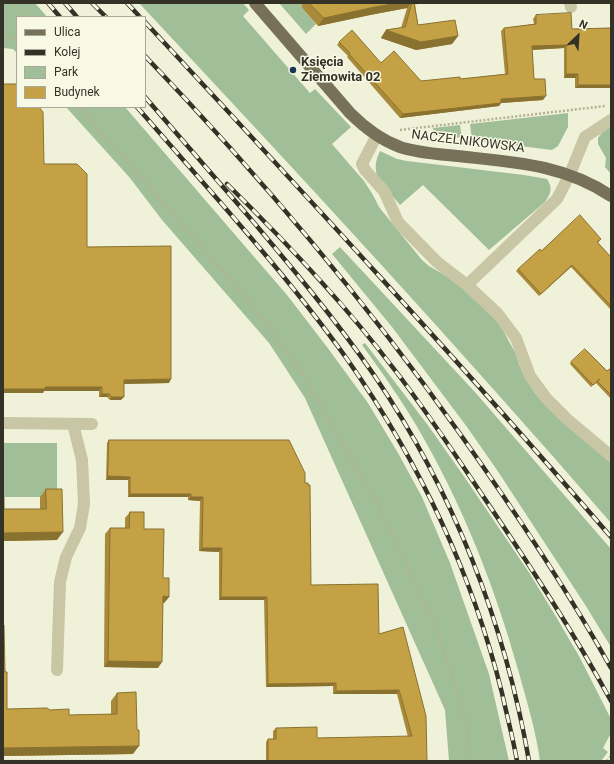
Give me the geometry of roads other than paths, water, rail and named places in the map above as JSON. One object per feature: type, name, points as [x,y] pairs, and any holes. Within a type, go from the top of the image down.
[{"type":"main road","name":"NACZELNIKOWSKA","points":[[255,3],[350,113],[377,135],[400,147],[413,150],[527,164],[570,174],[611,196]]},
{"type":"street","points":[[467,285],[557,199],[570,174],[585,137],[611,120]]},
{"type":"street","points":[[377,135],[362,164],[365,170],[384,191],[398,222],[437,262],[467,285],[498,314],[516,338],[530,376],[546,398],[567,419],[611,456]]},
{"type":"street","points":[[3,423],[92,424]]},
{"type":"street","points":[[57,670],[60,582],[66,558],[80,528],[84,504],[82,460],[73,424]]},
{"type":"railway","points":[[48,3],[59,16]]},
{"type":"railway","points":[[65,3],[76,16]]},
{"type":"railway","points":[[92,3],[105,16]]},
{"type":"railway","points":[[127,3],[139,16]]},
{"type":"railway","points":[[146,23],[439,342],[611,537]]},
{"type":"railway","points":[[146,57],[269,191],[385,333],[458,431],[518,518],[557,577],[611,668]]},
{"type":"railway","points":[[146,98],[250,218],[314,295],[360,355],[402,419],[428,465],[472,560],[506,659],[519,710],[529,761]]},
{"type":"railway","points":[[138,108],[298,294],[347,359],[373,397],[397,437],[440,519],[475,604],[490,648],[502,693],[517,761]]},
{"type":"railway","points":[[227,184],[293,251],[335,297],[375,344],[407,386],[431,419],[537,577],[611,701]]},
{"type":"place","name":"Księcia Ziemowita 02","points":[[293,70]]}]
